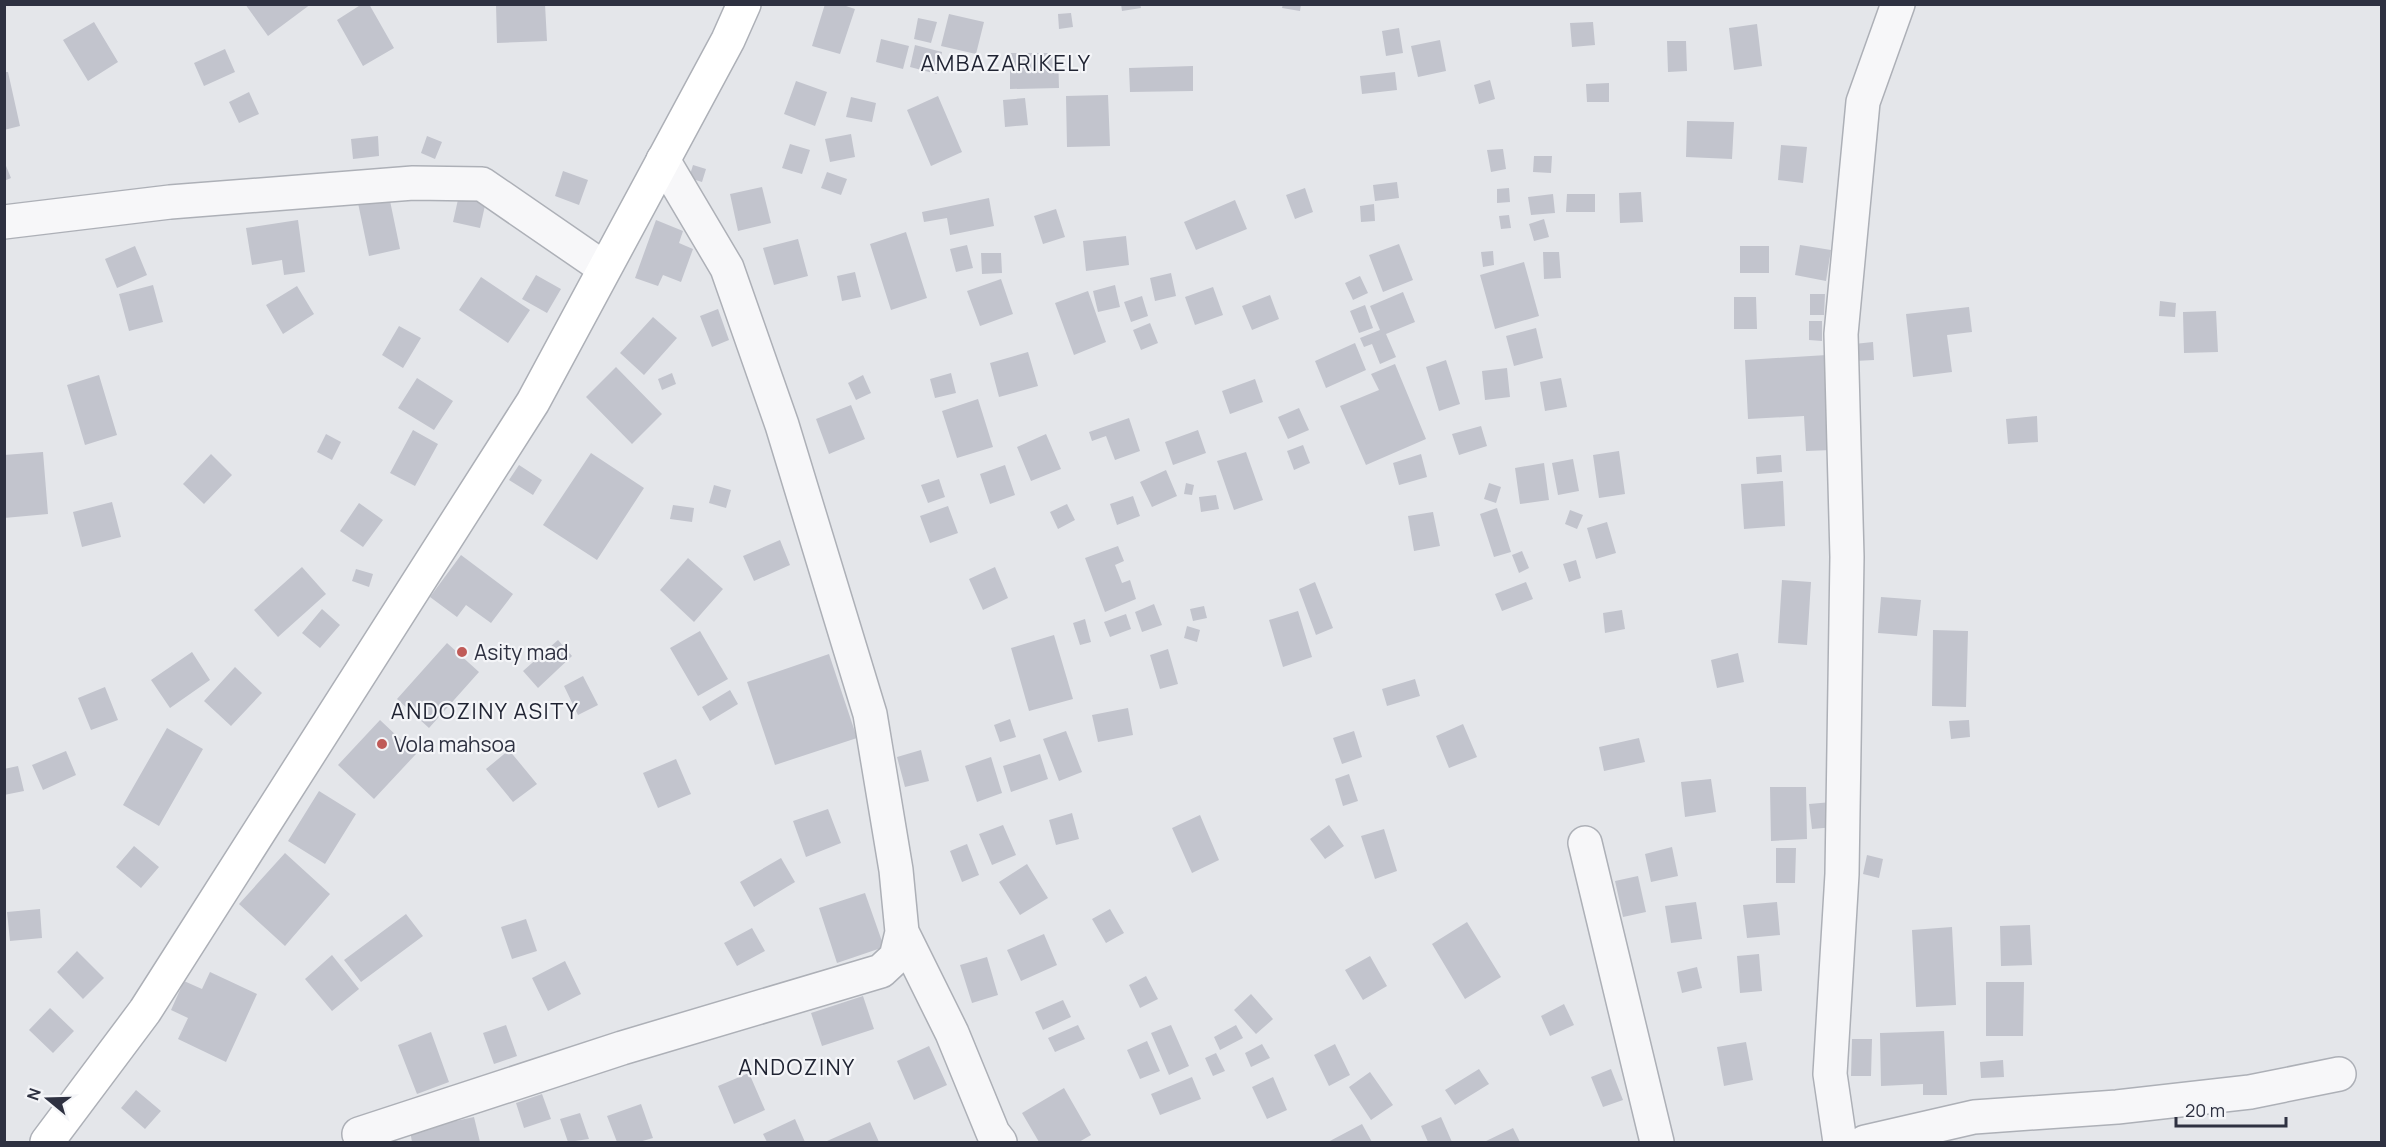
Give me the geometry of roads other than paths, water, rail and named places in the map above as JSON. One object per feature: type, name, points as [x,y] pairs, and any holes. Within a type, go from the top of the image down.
[{"type":"street","points":[[47,1143],[145,1011],[533,402],[728,40],[744,4]]},
{"type":"street","points":[[1840,1143],[1830,1074],[1842,874],[1847,557],[1841,334],[1863,102],[1898,4]]},
{"type":"street","points":[[359,1134],[622,1048],[880,971],[896,957],[902,932],[896,870],[870,714],[789,447],[727,268],[663,160]]},
{"type":"street","points":[[4,222],[170,202],[413,183],[482,184],[604,268]]},
{"type":"street","points":[[1585,843],[1656,1143]]},
{"type":"street","points":[[902,932],[952,1033],[993,1133],[1000,1143]]},
{"type":"street","points":[[1865,1143],[1974,1117],[2117,1107],[2250,1092],[2339,1074]]},
{"type":"place","name":"Asity mad","points":[[462,652]]},
{"type":"place","name":"Vola mahsoa","points":[[382,744]]},
{"type":"district","name":"AMBAZARIKELY","points":[[1006,63]]},
{"type":"district","name":"ANDOZINY ASITY","points":[[485,711]]},
{"type":"district","name":"ANDOZINY","points":[[797,1067]]}]
